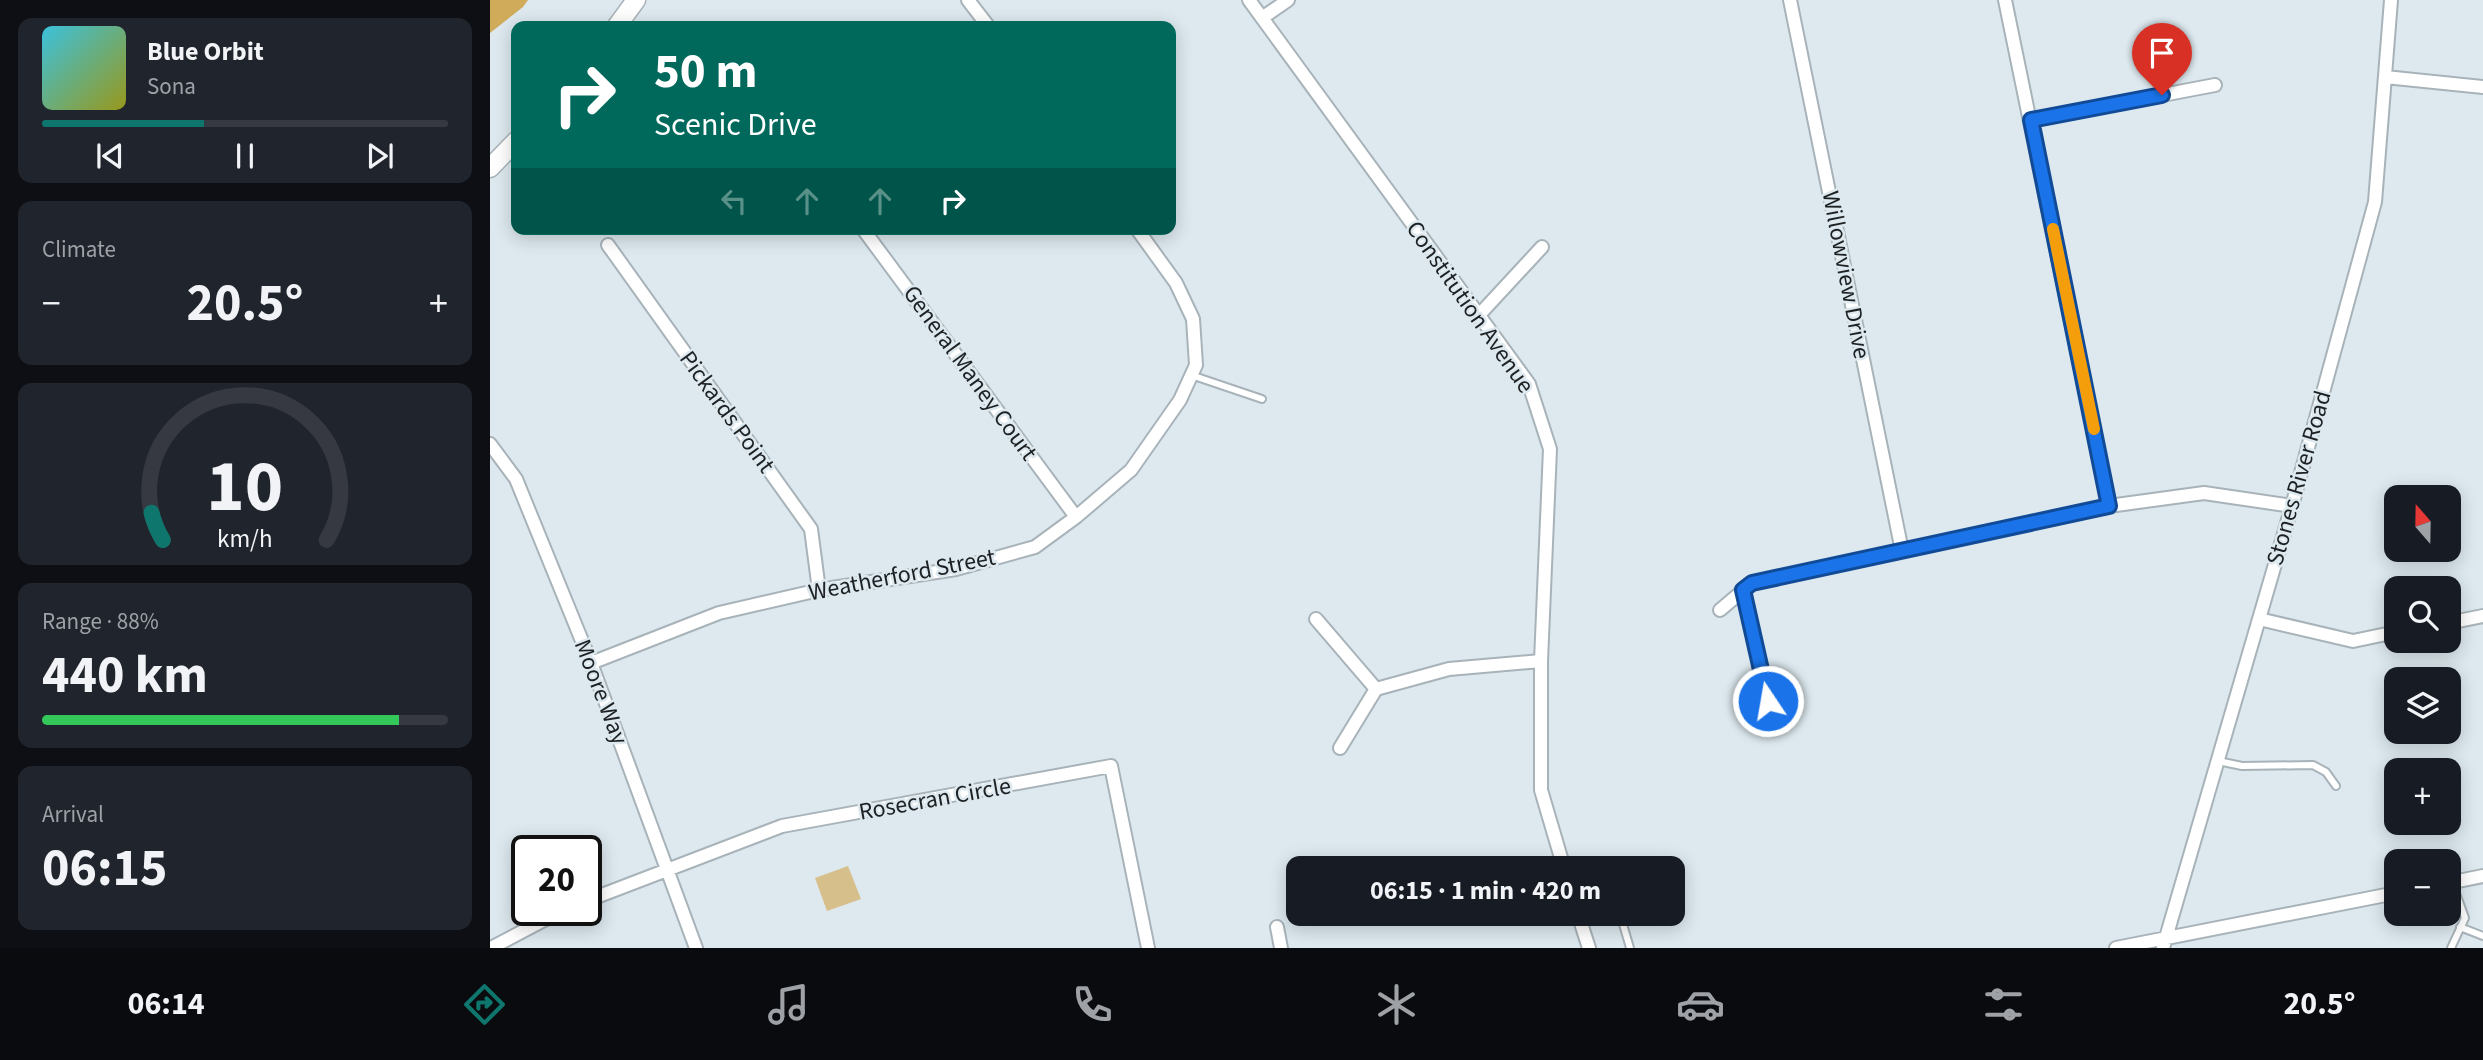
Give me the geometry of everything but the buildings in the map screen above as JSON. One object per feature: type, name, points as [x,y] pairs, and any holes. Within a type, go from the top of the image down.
[{"type":"main road","points":[[621,21],[636,0]]},
{"type":"main road","points":[[490,168],[511,146]]},
{"type":"street","points":[[968,0],[984,21]]},
{"type":"street","name":"Constitution Avenue","points":[[1249,0],[1529,384],[1550,449],[1541,661],[1541,790],[1560,856]]},
{"type":"street","points":[[1262,18],[1288,0]]},
{"type":"street","name":"Willowview Drive","points":[[1790,0],[1902,551]]},
{"type":"street","points":[[2005,0],[2109,506]]},
{"type":"street","name":"Stones River Road","points":[[2165,943],[2292,506],[2375,202],[2391,0]]},
{"type":"street","points":[[2385,76],[2483,87]]},
{"type":"street","points":[[2031,120],[2215,85]]},
{"type":"street","name":"General Maney Court","points":[[867,235],[1076,517]]},
{"type":"street","name":"Weatherford Street","points":[[591,663],[719,614],[819,590],[956,569],[1035,547],[1076,517],[1131,470],[1180,400],[1196,365],[1193,319],[1177,284],[1141,235]]},
{"type":"street","name":"Pickards Point","points":[[607,245],[811,529],[819,590]]},
{"type":"street","points":[[1480,314],[1542,247]]},
{"type":"street","name":"Moore Way","points":[[490,444],[516,480],[591,663],[696,948]]},
{"type":"street","points":[[1720,610],[1752,583],[2109,506],[2204,494],[2292,506]]},
{"type":"street","points":[[2461,620],[2483,616]]},
{"type":"street","points":[[1316,619],[1377,689]]},
{"type":"street","points":[[2259,619],[2353,641],[2384,635]]},
{"type":"street","points":[[1340,748],[1377,689],[1449,669],[1541,661]]},
{"type":"street","name":"Rosecran Circle","points":[[602,895],[782,826],[1111,766],[1148,948]]},
{"type":"street","points":[[2461,881],[2483,876]]},
{"type":"street","points":[[2116,948],[2165,943],[2384,896]]},
{"type":"street","points":[[491,948],[533,926]]},
{"type":"street","points":[[1582,926],[1589,948]]},
{"type":"street","points":[[1278,927],[1281,948]]},
{"type":"lane","points":[[1191,375],[1262,399]]},
{"type":"lane","points":[[1743,590],[1768,701]]},
{"type":"lane","points":[[2218,761],[2242,766],[2313,765],[2326,772],[2336,786]]},
{"type":"lane","points":[[2461,909],[2465,918],[2461,925]]},
{"type":"lane","points":[[1624,926],[1630,948]]},
{"type":"lane","points":[[2451,948],[2460,927],[2483,936]]},
{"type":"shaded area","points":[[490,0],[528,0],[490,33]]},
{"type":"shaded area","points":[[848,866],[861,899],[827,911],[815,878]]},
{"type":"slow traffic","points":[[2053,229],[2094,429]]},
{"type":"route","points":[[1768,701],[1743,590],[1752,583],[2109,506],[2031,120],[2162,95]]}]
